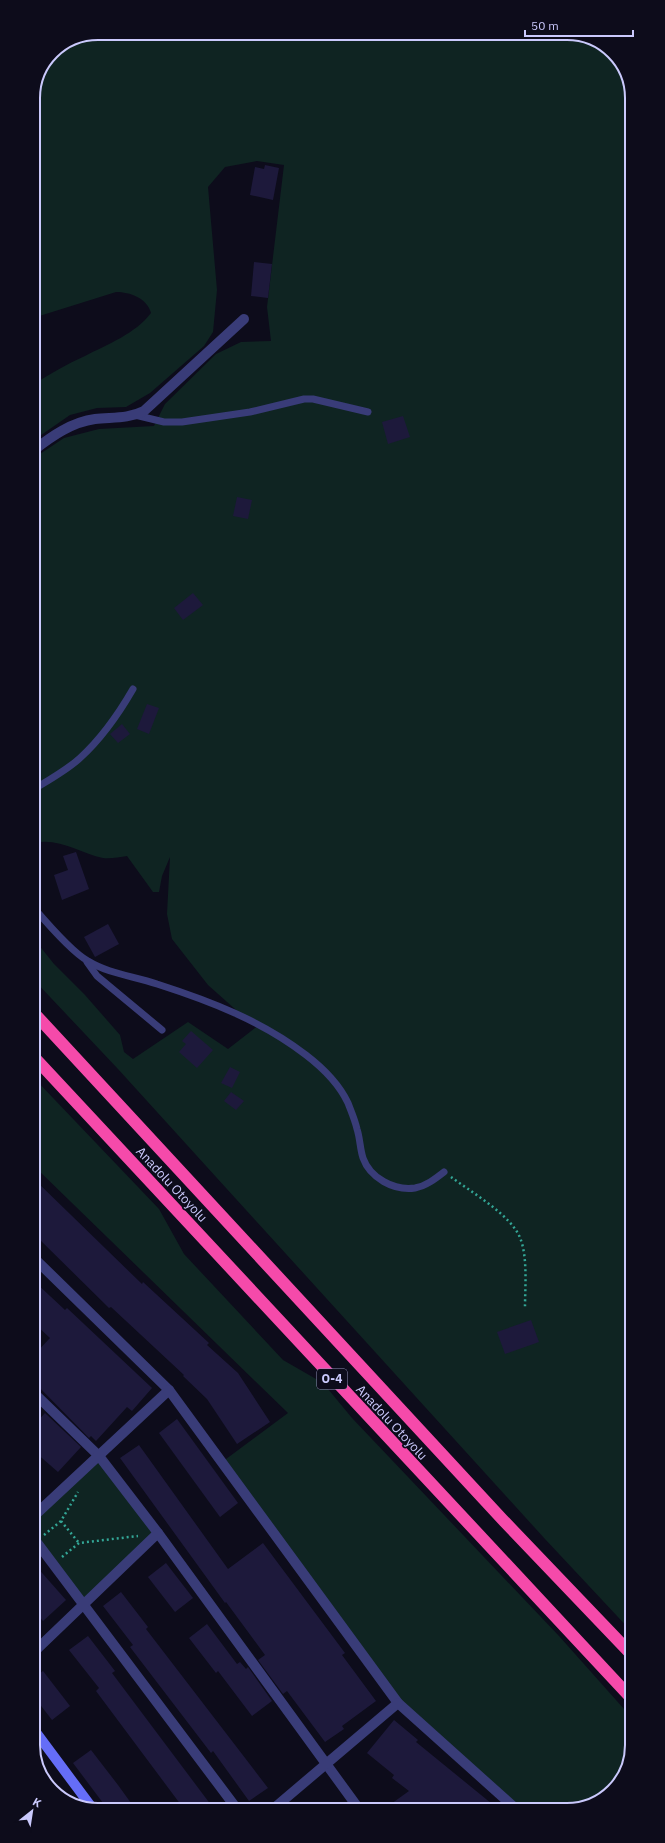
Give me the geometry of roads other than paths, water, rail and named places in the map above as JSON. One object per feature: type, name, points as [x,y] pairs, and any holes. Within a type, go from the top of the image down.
[{"type":"highway","name":"Anadolu Otoyolu","points":[[40,1019],[502,1519],[625,1648]]},
{"type":"highway","name":"Anadolu Otoyolu","points":[[40,1063],[625,1691]]},
{"type":"main road","points":[[40,1738],[88,1802]]},
{"type":"street","points":[[40,446],[60,432],[79,422],[135,415],[144,411],[244,319]]},
{"type":"street","points":[[40,1264],[169,1390],[398,1703],[509,1803]]},
{"type":"street","points":[[40,1510],[169,1390]]},
{"type":"street","points":[[40,1399],[99,1456],[158,1533],[355,1803]]},
{"type":"street","points":[[40,1646],[158,1533]]},
{"type":"street","points":[[40,1540],[84,1603],[233,1803]]},
{"type":"street","points":[[280,1803],[398,1703]]},
{"type":"lane","points":[[135,415],[164,422],[182,422],[250,412],[304,399],[313,399],[368,412]]},
{"type":"lane","points":[[40,785],[80,758],[103,735],[133,689]]},
{"type":"lane","points":[[40,914],[87,961],[97,976],[162,1030]]},
{"type":"lane","points":[[87,961],[106,970],[155,983],[210,1002],[274,1032],[307,1056],[331,1078],[347,1102],[357,1128],[364,1158],[371,1172],[384,1182],[400,1188],[414,1188],[428,1184],[444,1172]]}]
